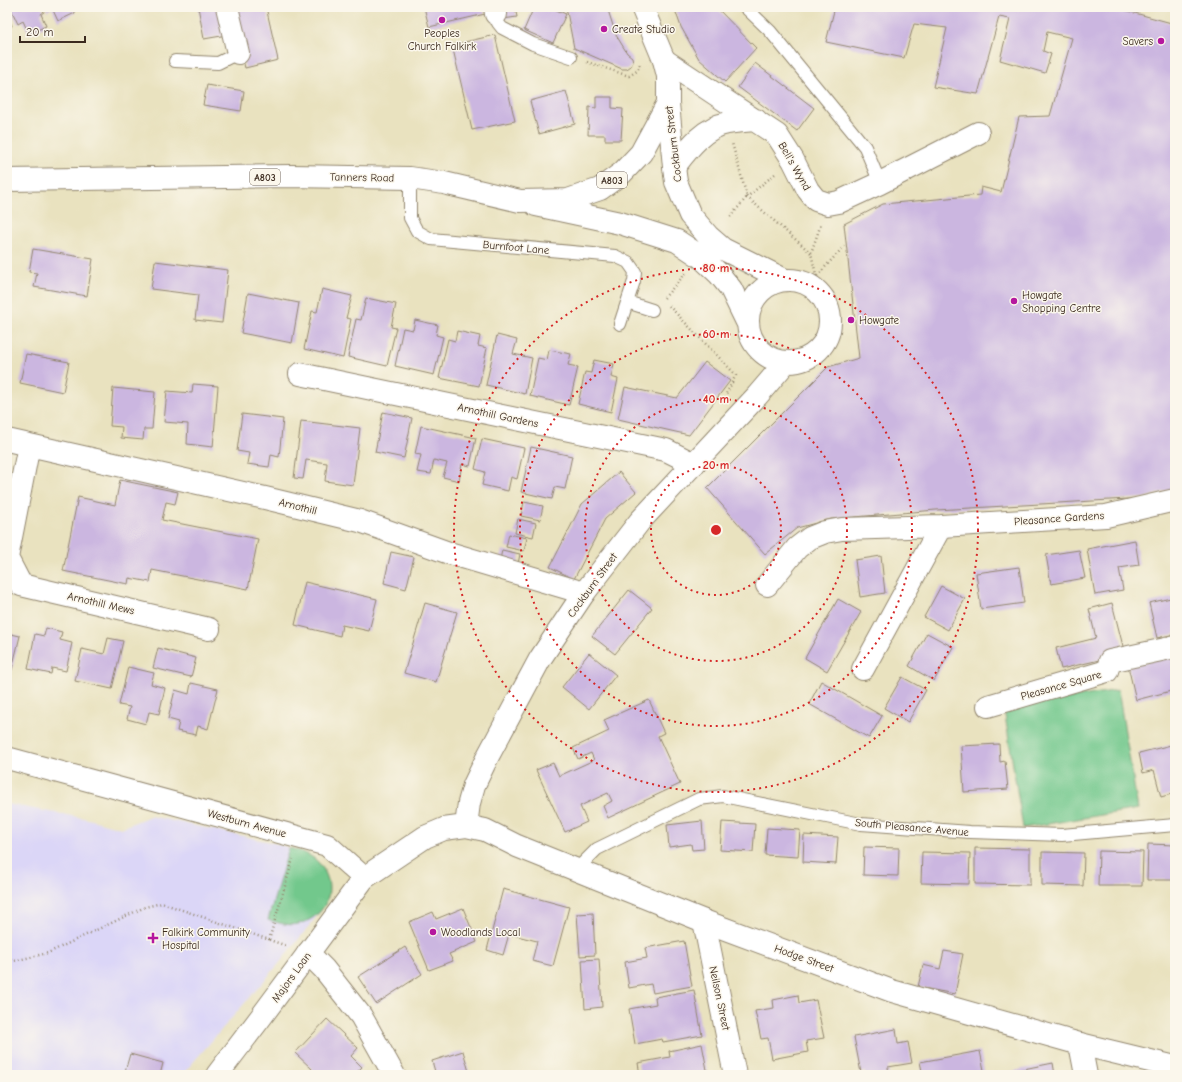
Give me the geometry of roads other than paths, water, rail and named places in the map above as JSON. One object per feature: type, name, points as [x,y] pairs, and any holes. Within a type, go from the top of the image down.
[{"type":"main road","points":[[227,7],[238,53]]},
{"type":"main road","name":"Cockburn Street","points":[[642,7],[664,60],[668,76],[668,103],[676,182],[690,215],[708,236],[723,249],[785,280]]},
{"type":"main road","name":"Bell's Wynd","points":[[664,60],[777,135],[793,160],[808,190],[816,200],[828,204],[839,202],[880,184]]},
{"type":"main road","name":"Tanners Road","points":[[7,180],[291,176],[410,178],[444,183],[520,201],[568,200],[600,189],[622,173],[640,153],[668,103]]},
{"type":"main road","points":[[674,167],[693,143],[712,129],[727,123],[756,120]]},
{"type":"main road","points":[[880,184],[978,133]]},
{"type":"main road","points":[[520,201],[620,223],[677,241],[701,257],[719,274],[731,289],[747,322],[750,336],[759,350],[770,358],[786,362]]},
{"type":"main road","name":"Cockburn Street","points":[[466,826],[474,785],[488,756],[540,659],[584,593],[640,521],[757,396],[786,362],[800,361],[813,355],[823,345],[830,327],[829,313],[819,286],[811,286],[800,281],[785,280],[770,284],[758,294],[750,307],[747,322]]},
{"type":"main road","points":[[757,396],[759,350]]},
{"type":"main road","name":"Arnothill Gardens","points":[[300,374],[666,450],[694,464]]},
{"type":"main road","name":"Arnothill","points":[[7,440],[360,521],[449,553],[584,593]]},
{"type":"main road","name":"Arnothill Mews","points":[[29,445],[7,558],[21,585],[209,629]]},
{"type":"main road","name":"Pleasance Gardens","points":[[768,585],[797,548],[810,538],[825,532],[842,529],[940,526],[1106,516],[1175,500]]},
{"type":"main road","points":[[863,669],[940,526]]},
{"type":"main road","name":"Pleasance Square","points":[[988,706],[1107,671],[1110,661],[1175,647]]},
{"type":"main road","name":"Westburn Avenue","points":[[7,758],[327,845],[364,878]]},
{"type":"main road","points":[[364,878],[425,837],[444,829],[466,826]]},
{"type":"main road","name":"Hodge Street","points":[[466,826],[485,830],[517,846],[704,922],[892,991],[1080,1044],[1175,1067]]},
{"type":"main road","name":"Majors Loan","points":[[217,1075],[364,878]]},
{"type":"main road","name":"Neilson Street","points":[[704,922],[735,1075]]},
{"type":"main road","points":[[308,953],[324,969],[361,1016],[394,1075]]},
{"type":"main road","points":[[1080,1044],[1086,1075]]},
{"type":"lane","points":[[745,7],[770,31],[865,147],[880,184]]},
{"type":"lane","points":[[495,10],[498,23],[502,28],[533,44],[571,57]]},
{"type":"lane","points":[[175,61],[218,63],[238,53]]},
{"type":"lane","name":"Burnfoot Lane","points":[[410,178],[410,218],[418,231],[431,239],[614,256],[628,262],[635,272],[634,281],[620,324]]},
{"type":"lane","points":[[627,302],[652,310]]},
{"type":"lane","name":"South Pleasance Avenue","points":[[576,870],[598,849],[699,799],[723,796],[861,824],[970,832],[1062,835],[1175,825]]},
{"type":"place","name":"Peoples Church Falkirk","points":[[442,20]]},
{"type":"place","name":"Create Studio","points":[[604,29]]},
{"type":"place","name":"Savers","points":[[1161,41]]},
{"type":"place","name":"Howgate Shopping Centre","points":[[1014,301]]},
{"type":"place","name":"Howgate","points":[[851,320]]},
{"type":"place","name":"Woodlands Local","points":[[433,932]]},
{"type":"place","name":"Falkirk Community Hospital","points":[[153,938]]}]
